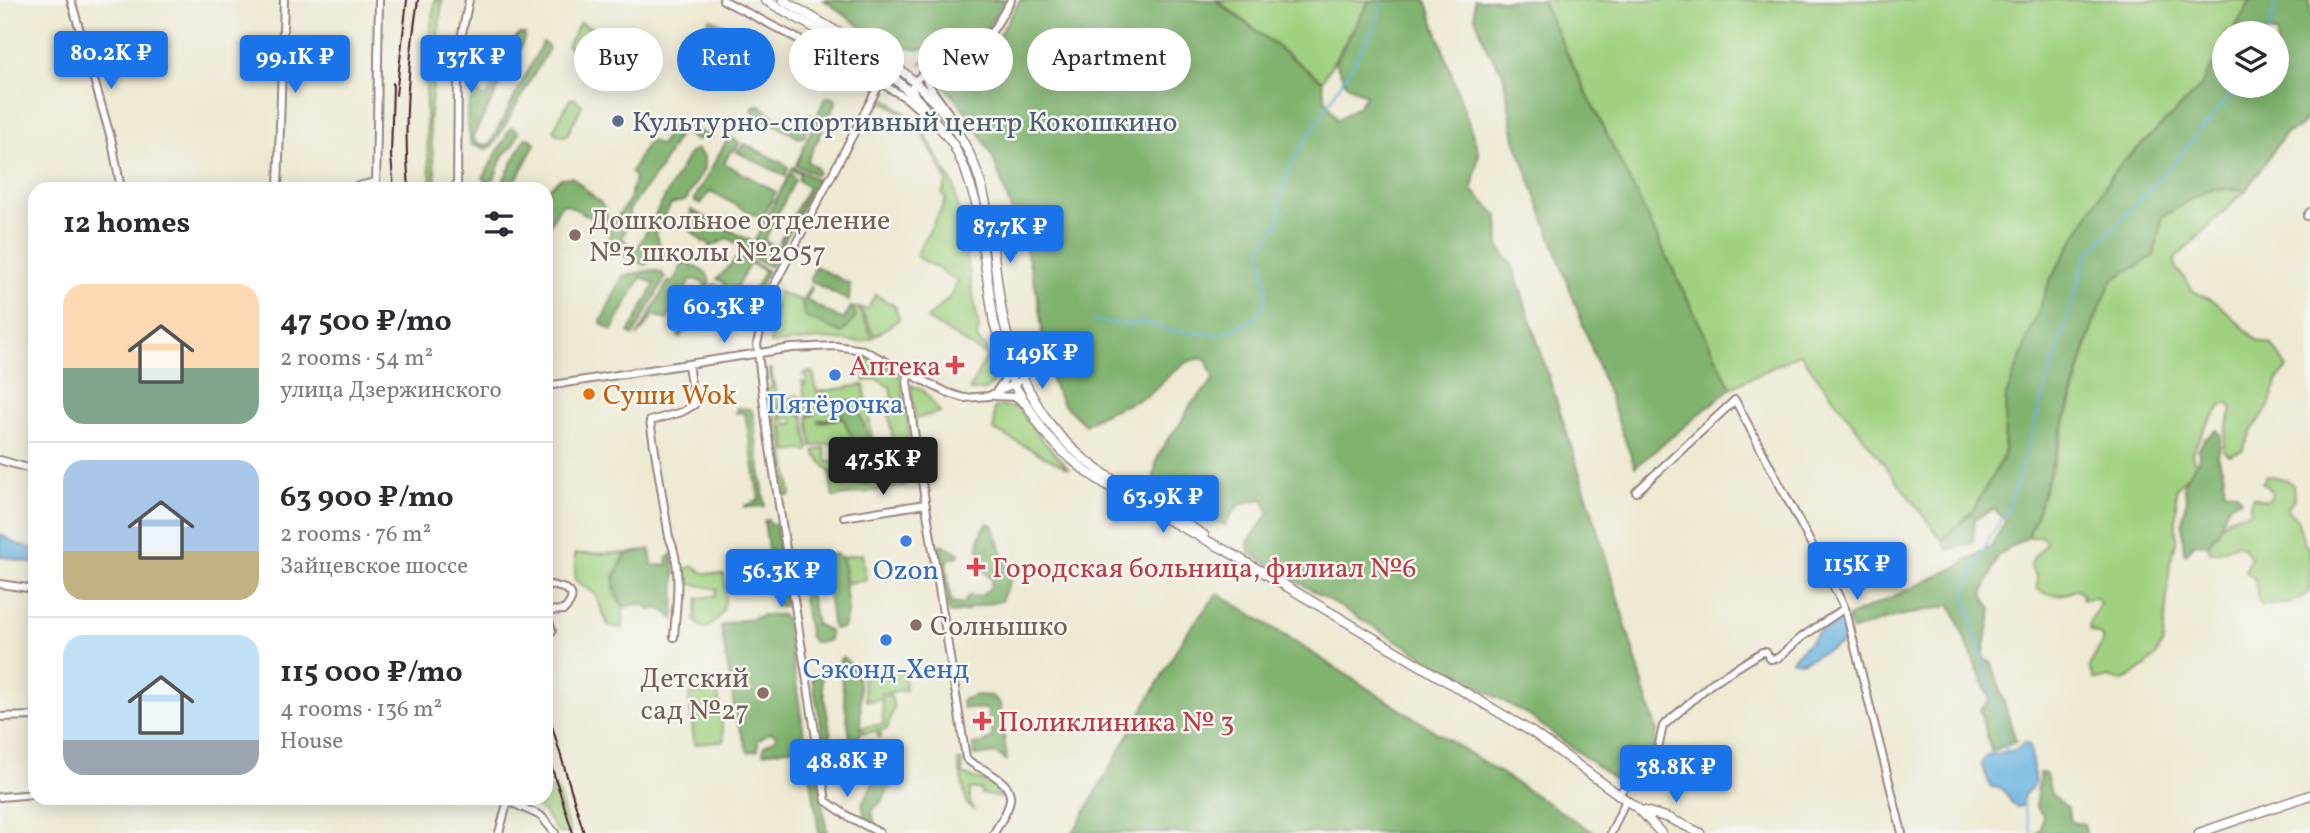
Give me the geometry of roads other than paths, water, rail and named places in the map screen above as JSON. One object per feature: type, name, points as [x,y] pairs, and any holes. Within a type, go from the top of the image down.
[{"type":"main road","points":[[765,0],[814,28]]},
{"type":"main road","points":[[783,0],[876,54],[914,81],[938,106],[962,139],[989,222],[1003,317],[1013,353],[1023,379],[1048,421],[1064,440],[1098,469],[1227,551],[1549,743],[1640,810],[1661,833]]},
{"type":"main road","points":[[904,87],[938,124],[958,153],[975,197],[994,323],[1014,385],[1028,408],[1057,447],[1093,477],[1159,517],[1227,551]]},
{"type":"main road","points":[[2199,833],[2310,795]]},
{"type":"main road","points":[[1640,810],[1658,814],[1700,833]]},
{"type":"street","points":[[71,0],[112,142],[120,182]]},
{"type":"street","points":[[278,182],[284,0]]},
{"type":"street","points":[[375,182],[379,0]]},
{"type":"street","points":[[457,182],[458,72],[461,38],[469,0]]},
{"type":"street","points":[[723,0],[789,35]]},
{"type":"street","points":[[993,28],[1011,0]]},
{"type":"street","points":[[918,78],[912,89],[918,100]]},
{"type":"street","points":[[904,80],[914,81]]},
{"type":"street","points":[[876,91],[769,295],[759,334],[758,354],[787,562],[826,801],[880,833]]},
{"type":"street","points":[[894,91],[938,124]]},
{"type":"street","points":[[933,91],[948,110],[962,139]]},
{"type":"street","points":[[989,396],[1000,389],[1005,379],[994,323]]},
{"type":"street","points":[[553,385],[817,346],[861,349],[954,396],[1016,397],[1028,408]]},
{"type":"street","points":[[674,637],[676,558],[669,537],[650,421],[681,412],[694,405],[688,364]]},
{"type":"street","points":[[906,372],[966,758],[1002,780],[1010,792],[1008,808],[994,833]]},
{"type":"street","points":[[989,396],[1023,379]]},
{"type":"street","points":[[1014,385],[1029,397],[1048,421]]},
{"type":"street","points":[[1636,492],[1735,400],[1845,608],[1902,833]]},
{"type":"street","points":[[0,460],[28,468]]},
{"type":"street","points":[[844,517],[925,504]]},
{"type":"street","points":[[0,584],[28,588]]},
{"type":"street","points":[[553,585],[570,591],[572,597],[565,610],[553,611]]},
{"type":"street","points":[[1611,833],[1626,786],[1652,770],[1661,729],[1702,692],[1762,652],[1766,652],[1770,659],[1778,658],[1802,637],[1845,608]]},
{"type":"street","points":[[0,717],[28,716]]},
{"type":"street","points":[[0,797],[28,795]]},
{"type":"street","points":[[499,833],[507,805]]},
{"type":"street","points":[[518,805],[541,816],[555,833]]},
{"type":"water","points":[[0,534],[19,545],[28,547],[28,562],[0,556]]},
{"type":"water","points":[[1834,617],[1841,617],[1847,622],[1848,636],[1845,642],[1802,662],[1792,661],[1793,658]]},
{"type":"water","points":[[2024,742],[2030,746],[2035,784],[2024,795],[2022,806],[2016,807],[2004,791],[1991,787],[1981,764],[1987,755],[2015,750]]},
{"type":"waterway","points":[[1093,321],[1132,325],[1141,322],[1177,332],[1223,334],[1256,318],[1267,297],[1261,248],[1279,223],[1281,192],[1294,159],[1356,59],[1377,21],[1382,0]]},
{"type":"waterway","points":[[2272,21],[2276,0]]},
{"type":"waterway","points":[[2007,752],[1965,594],[1990,536],[2008,510],[2086,257],[2171,166],[2228,98]]},
{"type":"waterway","points":[[2022,800],[2032,833]]},
{"type":"railway","points":[[396,95],[407,0]]},
{"type":"railway","points":[[409,182],[406,141],[408,94],[418,0]]},
{"type":"railway","points":[[393,83],[391,157],[393,182]]},
{"type":"railway","points":[[553,729],[584,833]]},
{"type":"railway","points":[[553,772],[573,833]]},
{"type":"place","name":"Культурно-спортивный центр Кокошкино","points":[[618,121]]},
{"type":"place","name":"Дошкольное отделение №3 школы №2057","points":[[575,235]]},
{"type":"place","name":"Аптека","points":[[955,365]]},
{"type":"place","name":"Пятёрочка","points":[[835,375]]},
{"type":"place","name":"Суши Wok","points":[[589,394]]},
{"type":"place","name":"Ozon","points":[[906,541]]},
{"type":"place","name":"Городская больница, филиал №6","points":[[976,567]]},
{"type":"place","name":"Солнышко","points":[[916,625]]},
{"type":"place","name":"Сэконд-Хенд","points":[[886,640]]},
{"type":"place","name":"Детский сад №27","points":[[763,693]]},
{"type":"place","name":"Поликлиника № 3","points":[[982,721]]}]
